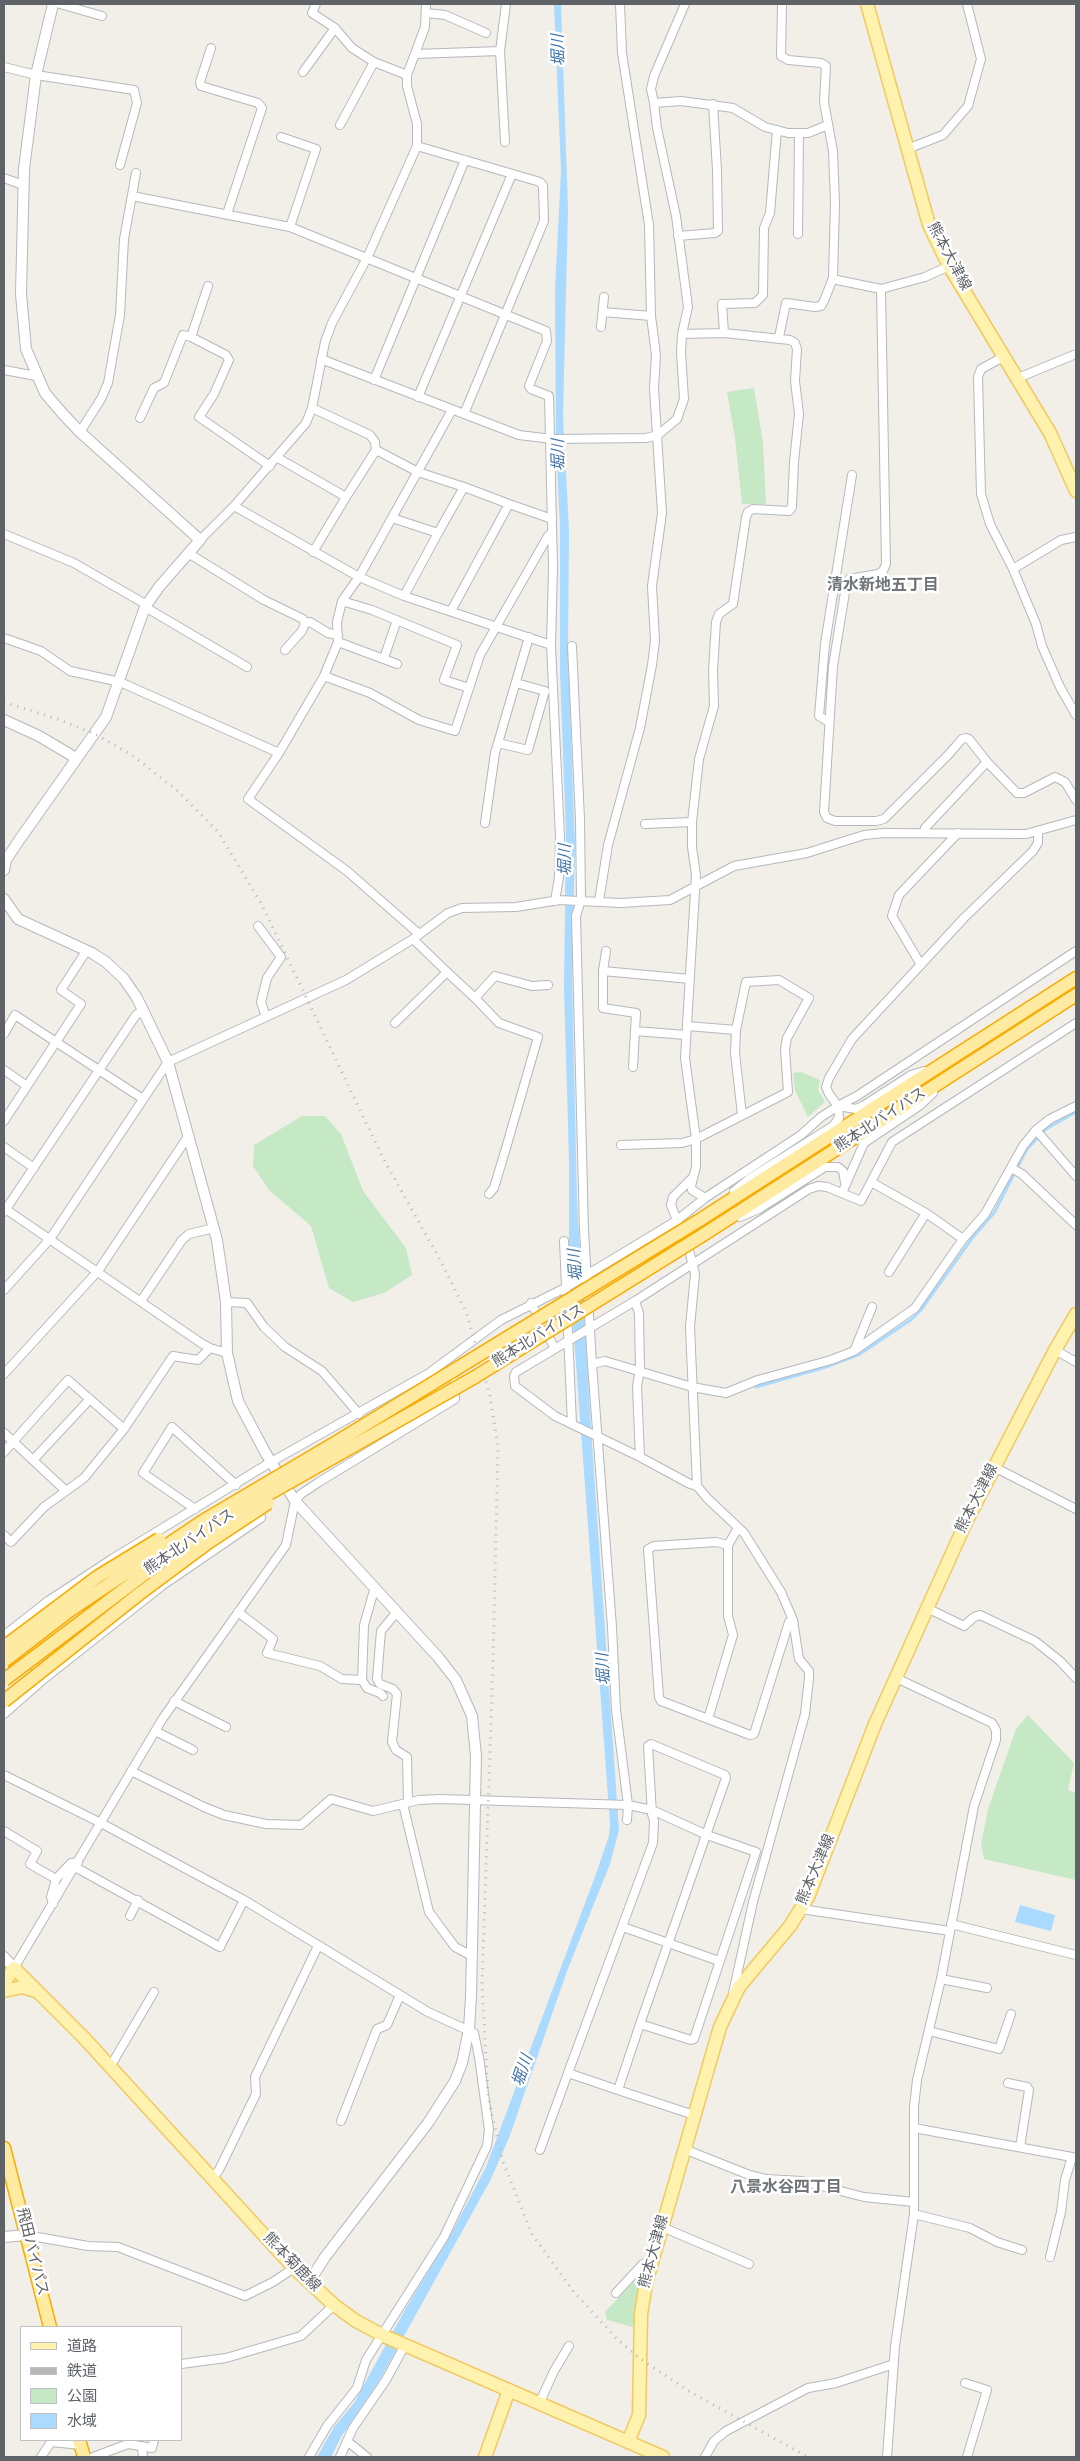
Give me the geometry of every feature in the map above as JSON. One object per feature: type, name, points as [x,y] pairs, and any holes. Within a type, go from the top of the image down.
[{"type":"highway","name":"熊本北バイパス","points":[[4,1661],[69,1611],[143,1559],[713,1212],[1076,978]]},
{"type":"highway","name":"熊本北バイパス","points":[[4,1680],[151,1569],[228,1517],[475,1377],[719,1225],[1076,995]]},
{"type":"highway","points":[[4,1647],[36,1621],[106,1572],[304,1456],[335,1443]]},
{"type":"highway","points":[[4,1701],[139,1594],[209,1542],[338,1459],[358,1444]]},
{"type":"highway","name":"飛田バイパス","points":[[4,2148],[50,2326]]},
{"type":"main road","name":"熊本大津線","points":[[867,4],[924,211],[949,266],[1050,432],[1076,491]]},
{"type":"main road","name":"熊本大津線","points":[[628,2442],[639,2415],[641,2314],[652,2259],[716,2038],[739,1987],[801,1909],[860,1760],[967,1520],[1055,1350],[1076,1314]]},
{"type":"main road","points":[[4,1984],[14,1968]]},
{"type":"main road","name":"熊本菊鹿線","points":[[14,1968],[110,2067],[294,2268],[334,2305],[356,2321],[383,2335],[663,2457]]},
{"type":"main road","points":[[4,1991],[22,1986],[38,1992]]},
{"type":"main road","points":[[485,2457],[509,2390]]},
{"type":"street","points":[[53,4],[36,75],[23,184],[22,324],[26,349],[36,376],[45,393],[80,432],[200,540]]},
{"type":"street","points":[[60,4],[102,16]]},
{"type":"street","points":[[316,4],[312,13],[334,28],[352,48],[374,62],[407,75]]},
{"type":"street","points":[[5,863],[106,717],[146,606],[188,553],[278,458],[306,423],[312,408],[325,342],[339,307],[367,258],[417,146],[417,124],[407,86],[407,75],[427,14],[426,4]]},
{"type":"street","points":[[505,142],[500,51],[506,4]]},
{"type":"street","points":[[599,901],[608,845],[640,728],[652,665],[655,641],[652,586],[662,514],[654,388],[656,355],[652,316],[649,225],[622,53],[620,4]]},
{"type":"street","points":[[321,359],[519,435],[570,439],[646,438],[658,435],[677,419],[684,399],[682,334],[688,307],[678,236],[651,89],[654,76],[685,4]]},
{"type":"street","points":[[780,337],[786,304],[821,306],[833,278],[835,203],[833,151],[824,102],[826,66],[821,63],[788,60],[781,56],[782,4]]},
{"type":"street","points":[[907,149],[943,135],[968,106],[981,59],[967,4]]},
{"type":"street","points":[[427,14],[445,15],[486,33]]},
{"type":"street","points":[[303,72],[334,28]]},
{"type":"street","points":[[210,48],[200,82],[201,86],[258,103],[262,108],[227,214]]},
{"type":"street","points":[[415,54],[500,51]]},
{"type":"street","points":[[340,125],[374,62]]},
{"type":"street","points":[[4,67],[36,75],[134,90],[137,102],[120,165]]},
{"type":"street","points":[[654,103],[681,101],[733,108],[744,112],[752,121],[777,130],[799,134],[813,132],[828,125]]},
{"type":"street","points":[[678,236],[715,233],[718,231],[713,104]]},
{"type":"street","points":[[724,333],[722,304],[755,303],[763,295],[764,228],[770,213],[777,130]]},
{"type":"street","points":[[798,234],[799,134]]},
{"type":"street","points":[[281,136],[316,150],[290,227]]},
{"type":"street","points":[[417,146],[540,182],[543,186],[544,221],[464,414]]},
{"type":"street","points":[[374,380],[465,160]]},
{"type":"street","points":[[80,432],[101,399],[108,383],[120,315],[124,239],[136,173]]},
{"type":"street","points":[[418,397],[512,174]]},
{"type":"street","points":[[4,178],[23,184]]},
{"type":"street","points":[[132,196],[290,227],[546,331],[548,341],[529,386],[531,389],[549,396],[552,519],[551,645],[560,837],[557,900]]},
{"type":"street","points":[[833,278],[881,289],[925,277],[949,266]]},
{"type":"street","points":[[191,337],[208,286]]},
{"type":"street","points":[[881,289],[886,564],[884,571],[878,574],[849,579],[846,586],[833,666],[824,812],[827,818],[835,820],[876,821],[884,819],[962,739],[970,739],[987,762],[1017,793],[1024,793],[1055,777],[1064,782],[1076,800]]},
{"type":"street","points":[[602,327],[604,297]]},
{"type":"street","points":[[603,312],[652,316]]},
{"type":"street","points":[[682,334],[724,333],[780,337],[795,343],[799,414],[792,507],[789,511],[753,509],[748,512],[733,604],[719,614],[716,622],[713,671],[714,706],[699,759],[692,822],[695,886],[685,1058],[696,1139],[696,1167],[692,1178],[692,1190],[705,1198]]},
{"type":"street","points":[[140,418],[154,388],[164,382],[183,335],[191,337],[226,354],[228,360],[214,394],[199,417],[270,466]]},
{"type":"street","points":[[1018,378],[1076,354]]},
{"type":"street","points":[[1005,356],[981,369],[978,377],[981,494],[990,524],[1013,569],[1036,624],[1042,646],[1060,686],[1076,714]]},
{"type":"street","points":[[4,370],[26,376],[36,376]]},
{"type":"street","points":[[312,408],[370,435],[375,442],[376,450],[314,552]]},
{"type":"street","points":[[452,410],[359,577],[342,601],[337,622],[338,638],[324,676],[248,799],[347,871],[416,936],[447,972],[499,1023],[538,1038],[494,1188],[489,1194]]},
{"type":"street","points":[[376,450],[418,472],[552,519]]},
{"type":"street","points":[[278,458],[346,497]]},
{"type":"street","points":[[829,722],[819,716],[825,644],[852,475]]},
{"type":"street","points":[[404,596],[464,488]]},
{"type":"street","points":[[451,611],[509,504]]},
{"type":"street","points":[[234,506],[359,577],[404,596],[551,645]]},
{"type":"street","points":[[392,518],[438,533]]},
{"type":"street","points":[[4,534],[74,563],[247,668]]},
{"type":"street","points":[[324,676],[370,693],[419,720],[455,731],[480,655],[548,536],[552,534]]},
{"type":"street","points":[[1013,569],[1061,540],[1076,536]]},
{"type":"street","points":[[188,553],[264,600],[303,619],[305,623]]},
{"type":"street","points":[[342,601],[372,610],[456,645],[444,680],[469,688]]},
{"type":"street","points":[[384,658],[397,620]]},
{"type":"street","points":[[305,623],[310,622],[338,638],[397,664]]},
{"type":"street","points":[[285,650],[302,632],[305,623]]},
{"type":"street","points":[[485,823],[494,753],[529,637]]},
{"type":"street","points":[[4,638],[41,651],[70,671],[120,682],[278,753]]},
{"type":"street","points":[[572,646],[580,818],[580,900],[576,916],[588,1329],[626,1820]]},
{"type":"street","points":[[498,743],[528,750],[545,691],[516,683]]},
{"type":"street","points":[[4,720],[39,736],[76,758]]},
{"type":"street","points":[[924,833],[925,828],[987,762]]},
{"type":"street","points":[[4,1290],[50,1239],[168,1062],[266,1016],[291,1007],[346,980],[416,936],[448,913],[462,908],[516,907],[557,900],[621,903],[670,900],[734,866],[807,853],[857,837],[884,833],[1026,834],[1076,820]]},
{"type":"street","points":[[645,824],[692,822]]},
{"type":"street","points":[[713,1212],[749,1179],[833,1126],[839,1118],[838,1106],[826,1087],[841,1056],[852,1039],[964,918],[1033,851],[1038,843],[1038,831]]},
{"type":"street","points":[[921,965],[892,916],[900,895],[958,833]]},
{"type":"street","points":[[5,905],[18,919],[34,928],[87,950],[106,962],[124,979],[144,1010],[168,1062],[214,1228],[226,1302],[227,1353],[238,1401],[271,1462],[295,1501],[374,1590],[438,1657],[456,1680],[466,1700],[476,1737],[476,1800],[469,2029],[462,2063],[443,2100],[428,2123],[325,2257],[309,2282]]},
{"type":"street","points":[[258,926],[281,958],[267,978],[261,1002],[266,1016]]},
{"type":"street","points":[[4,1121],[80,1004],[61,990],[87,950]]},
{"type":"street","points":[[606,951],[603,970],[603,1008],[636,1013],[633,1067]]},
{"type":"street","points":[[45,1678],[5,1635],[48,1601],[112,1559],[271,1462],[359,1414],[443,1363],[501,1320],[586,1276],[676,1221],[705,1198],[801,1135],[821,1117],[1076,951]]},
{"type":"street","points":[[603,970],[690,979]]},
{"type":"street","points":[[396,1023],[447,972]]},
{"type":"street","points":[[475,998],[495,976],[532,986],[548,985]]},
{"type":"street","points":[[621,1145],[682,1143],[696,1139],[788,1092],[785,1049],[787,1038],[809,998],[778,980],[746,982],[736,1030],[735,1053],[742,1115]]},
{"type":"street","points":[[144,1010],[136,1015],[5,1210],[210,1348],[227,1353]]},
{"type":"street","points":[[4,1034],[15,1016],[143,1099]]},
{"type":"street","points":[[732,2000],[734,1982],[806,1714],[810,1686],[809,1672],[799,1659],[792,1620],[781,1592],[744,1533],[697,1486],[540,1406],[516,1386],[514,1376],[520,1368],[636,1301],[809,1189],[818,1186],[843,1190],[862,1201],[892,1142],[1076,1023]]},
{"type":"street","points":[[635,1031],[736,1030]]},
{"type":"street","points":[[838,1106],[856,1109],[911,1076],[942,1064]]},
{"type":"street","points":[[4,1070],[27,1086]]},
{"type":"street","points":[[843,1190],[864,1143],[919,1106],[950,1076]]},
{"type":"street","points":[[592,1364],[605,1361],[692,1387],[726,1393],[758,1380],[831,1360],[854,1351],[915,1308],[964,1239],[985,1214],[1014,1170],[1023,1146],[1039,1133],[1050,1119],[1076,1106]]},
{"type":"street","points":[[1039,1133],[1076,1176]]},
{"type":"street","points":[[4,1374],[98,1271],[188,1135]]},
{"type":"street","points":[[4,1147],[34,1168]]},
{"type":"street","points":[[719,1225],[759,1209],[825,1167],[838,1167],[843,1171],[846,1178],[843,1190]]},
{"type":"street","points":[[1014,1170],[1076,1225]]},
{"type":"street","points":[[692,1178],[673,1196],[671,1206],[693,1263],[695,1284],[690,1327],[697,1486]]},
{"type":"street","points":[[871,1182],[964,1239]]},
{"type":"street","points":[[889,1272],[926,1214]]},
{"type":"street","points":[[141,1302],[182,1240],[189,1234],[214,1228]]},
{"type":"street","points":[[564,1241],[574,1425]]},
{"type":"street","points":[[636,1301],[639,1313],[640,1370],[637,1386],[640,1457]]},
{"type":"street","points":[[226,1302],[247,1303],[264,1327],[285,1346],[322,1371],[359,1414]]},
{"type":"street","points":[[531,1304],[554,1347]]},
{"type":"street","points":[[854,1351],[872,1307]]},
{"type":"street","points":[[4,1535],[11,1542],[44,1507],[84,1478],[124,1429],[173,1356],[198,1360],[210,1348]]},
{"type":"street","points":[[1055,1350],[1076,1362]]},
{"type":"street","points":[[4,1957],[14,1968],[54,1904],[155,1731],[286,1545],[295,1501],[301,1494],[319,1482],[454,1399],[454,1380],[443,1363]]},
{"type":"street","points":[[4,1452],[68,1380],[124,1429]]},
{"type":"street","points":[[33,1460],[90,1399]]},
{"type":"street","points":[[195,1509],[142,1473],[172,1427],[236,1485]]},
{"type":"street","points":[[4,1433],[66,1491]]},
{"type":"street","points":[[994,1467],[1076,1509]]},
{"type":"street","points":[[4,1714],[45,1678],[163,1586],[261,1518],[256,1472]]},
{"type":"street","points":[[708,1719],[733,1635],[728,1616],[728,1545],[738,1528]]},
{"type":"street","points":[[728,1545],[716,1542],[654,1546],[648,1550],[659,1697],[661,1701],[750,1735],[754,1734],[792,1620]]},
{"type":"street","points":[[374,1590],[364,1625],[362,1680],[367,1688],[380,1692],[382,1696]]},
{"type":"street","points":[[927,1608],[964,1626],[974,1617],[980,1615],[1035,1641],[1060,1661],[1076,1678]]},
{"type":"street","points":[[238,1612],[273,1639],[267,1653],[320,1666],[342,1679],[362,1680]]},
{"type":"street","points":[[396,1613],[381,1631],[377,1679],[380,1684],[393,1689],[397,1694],[392,1742],[396,1750],[406,1757],[406,1803],[430,1912],[454,1947],[472,1956]]},
{"type":"street","points":[[887,2457],[894,2346],[914,2214],[914,2128],[917,2080],[941,1979],[974,1806],[996,1740],[996,1730],[992,1723],[896,1678]]},
{"type":"street","points":[[174,1702],[226,1727]]},
{"type":"street","points":[[155,1731],[193,1750]]},
{"type":"street","points":[[540,2150],[653,1843],[655,1831],[648,1746],[651,1744],[725,1775],[726,1778],[618,2090]]},
{"type":"street","points":[[131,1771],[224,1815],[266,1824],[301,1825],[331,1799],[373,1811],[406,1803],[440,1799],[625,1805],[652,1810],[707,1835],[767,1856]]},
{"type":"street","points":[[4,1775],[101,1823],[244,1900],[428,2012],[469,2029],[476,2038],[489,2130],[487,2146],[444,2237],[366,2360],[357,2388],[327,2426],[309,2457]]},
{"type":"street","points":[[4,1831],[37,1852],[30,1864],[56,1879]]},
{"type":"street","points":[[640,2024],[691,2040],[694,2039],[756,1852]]},
{"type":"street","points":[[54,1904],[51,1897],[56,1879],[71,1863],[77,1864],[220,1946],[244,1900]]},
{"type":"street","points":[[130,1916],[138,1900]]},
{"type":"street","points":[[801,1909],[950,1927],[1076,1955]]},
{"type":"street","points":[[623,1927],[719,1961]]},
{"type":"street","points":[[212,2179],[219,2170],[256,2094],[255,2078],[318,1946]]},
{"type":"street","points":[[941,1979],[987,1988]]},
{"type":"street","points":[[110,2067],[154,1992]]},
{"type":"street","points":[[341,2121],[377,2029],[387,2025],[400,1995]]},
{"type":"street","points":[[929,2031],[999,2049],[1011,2014]]},
{"type":"street","points":[[568,2074],[694,2115]]},
{"type":"street","points":[[1008,2083],[1027,2087],[1029,2090],[1020,2147]]},
{"type":"street","points":[[914,2128],[1072,2157],[1065,2180],[1061,2212],[1050,2256]]},
{"type":"street","points":[[684,2149],[747,2174],[766,2179],[802,2181],[864,2198],[914,2202]]},
{"type":"street","points":[[914,2214],[970,2228],[996,2242],[1022,2250]]},
{"type":"street","points":[[662,2227],[749,2264]]},
{"type":"street","points":[[4,2237],[26,2235],[88,2246],[118,2248],[245,2296],[273,2282],[294,2268]]},
{"type":"street","points":[[616,2292],[642,2264],[652,2259]]},
{"type":"street","points":[[182,2364],[226,2358],[301,2336],[334,2305]]},
{"type":"street","points":[[340,2457],[347,2441],[386,2380],[403,2344]]},
{"type":"street","points":[[539,2404],[554,2371],[569,2346]]},
{"type":"street","points":[[705,2457],[714,2441],[726,2431],[808,2388],[836,2383],[894,2364]]},
{"type":"street","points":[[965,2384],[987,2390],[967,2457]]},
{"type":"street","points":[[93,2457],[128,2444],[152,2448],[154,2441]]},
{"type":"street","points":[[347,2441],[367,2457]]},
{"type":"street","points":[[41,2457],[51,2442],[81,2447]]},
{"type":"street","points":[[142,2446],[143,2457]]},
{"type":"green space","points":[[754,388],[763,443],[766,504],[742,504],[735,438],[727,392]]},
{"type":"green space","points":[[801,1072],[820,1080],[818,1090],[825,1102],[808,1117],[795,1090],[793,1073]]},
{"type":"green space","points":[[302,1116],[325,1116],[341,1134],[363,1191],[406,1248],[412,1275],[384,1293],[353,1302],[329,1288],[311,1226],[269,1190],[253,1166],[254,1145]]},
{"type":"green space","points":[[1028,1715],[1074,1763],[1068,1790],[1076,1793],[1076,1880],[984,1859],[981,1844],[988,1809],[1016,1729]]},
{"type":"green space","points":[[645,2270],[633,2327],[607,2320],[605,2312]]},
{"type":"water","name":"堀川","points":[[554,4],[561,4],[568,209],[563,416],[569,531],[568,650],[575,845],[572,974],[577,1203],[619,1830],[610,1864],[567,1971],[509,2138],[490,2181],[379,2381],[341,2437],[331,2457],[317,2457],[334,2427],[354,2403],[406,2308],[450,2236],[486,2167],[609,1836],[610,1824],[569,1269],[569,1161],[564,988],[566,833],[560,673],[560,525],[556,446],[555,290],[561,171]]},
{"type":"water","points":[[1020,1905],[1055,1915],[1051,1931],[1015,1922]]},
{"type":"waterway","points":[[756,1387],[826,1367],[860,1354],[912,1319],[921,1310],[973,1237],[994,1213],[1027,1149],[1046,1129],[1076,1112]]},
{"type":"railway","points":[[4,702],[60,720],[95,734],[132,755],[179,792],[218,832],[261,903],[383,1158],[439,1258],[467,1314],[490,1396],[498,1446],[482,1985],[488,2097],[503,2162],[532,2234],[573,2291],[616,2338],[639,2358],[692,2393],[808,2457]]},
{"type":"district","name":"清水新地五丁目","points":[[883,587]]},
{"type":"district","name":"八景水谷四丁目","points":[[786,2189]]}]
